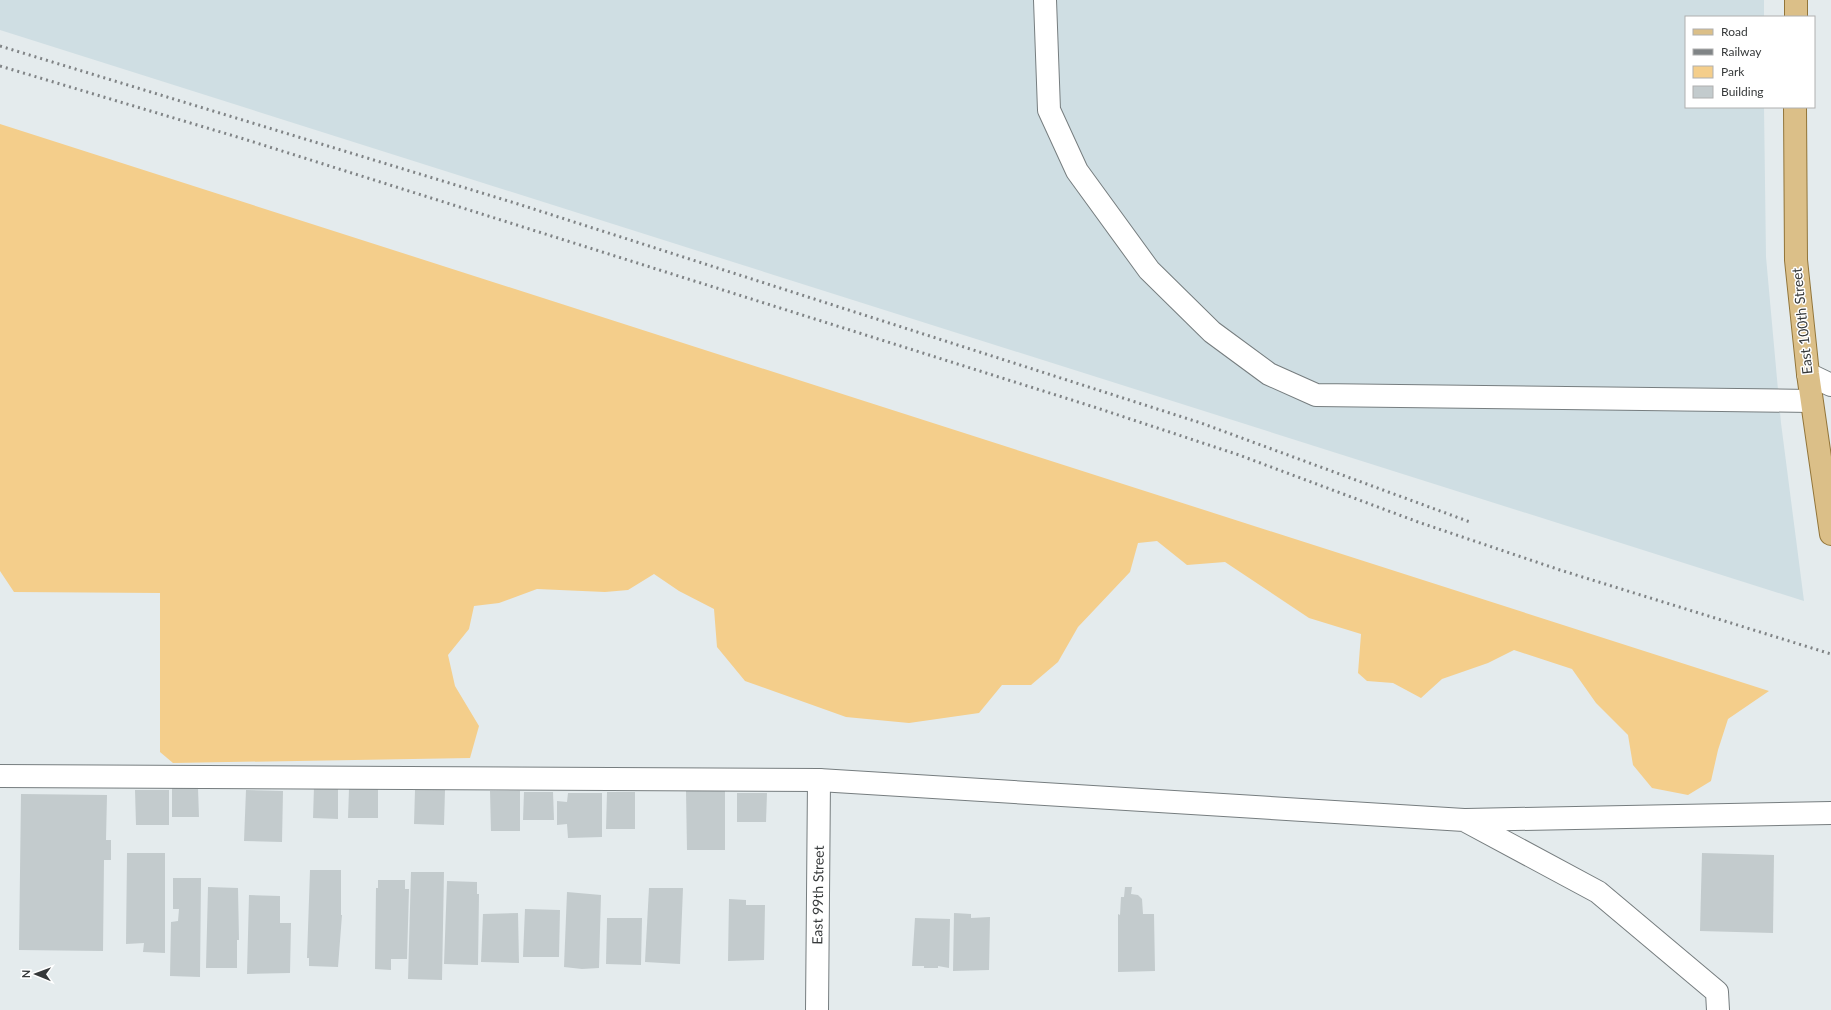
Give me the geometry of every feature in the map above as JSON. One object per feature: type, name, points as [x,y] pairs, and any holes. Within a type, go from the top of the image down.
[{"type":"main road","points":[[1796,0],[1796,16]]},
{"type":"main road","name":"East 100th Street","points":[[1795,108],[1796,260],[1811,401],[1831,534]]},
{"type":"street","points":[[1045,0],[1049,110],[1077,171],[1149,270],[1212,332],[1269,374],[1316,395],[1811,401]]},
{"type":"street","points":[[1808,374],[1831,385]]},
{"type":"street","points":[[0,776],[819,780],[1464,820],[1831,813]]},
{"type":"street","name":"East 99th Street","points":[[817,1010],[819,780]]},
{"type":"street","points":[[1464,820],[1598,892],[1717,992],[1718,1010]]},
{"type":"shaded area","points":[[0,0],[1764,0],[1764,16],[1685,16],[1685,108],[1764,108],[1766,257],[1781,423],[1804,601],[0,30]]},
{"type":"green space","points":[[0,124],[1769,691],[1728,719],[1718,750],[1711,781],[1688,795],[1652,788],[1633,765],[1628,735],[1596,703],[1572,669],[1514,650],[1488,663],[1442,679],[1421,698],[1393,683],[1367,681],[1358,673],[1361,634],[1309,618],[1225,562],[1187,565],[1157,541],[1138,543],[1130,572],[1078,627],[1058,662],[1031,685],[1002,685],[979,713],[909,723],[846,717],[745,681],[717,647],[714,609],[679,591],[654,574],[628,590],[605,592],[537,589],[499,603],[474,606],[469,629],[448,655],[455,686],[479,726],[470,758],[173,763],[160,752],[160,593],[14,592],[0,571]]},
{"type":"building","points":[[314,786],[338,787],[338,819],[313,818]]},
{"type":"building","points":[[172,788],[198,788],[199,817],[172,817]]},
{"type":"building","points":[[349,789],[378,789],[378,818],[348,818]]},
{"type":"building","points":[[135,790],[169,790],[169,825],[136,825]]},
{"type":"building","points":[[246,790],[283,791],[282,842],[244,841]]},
{"type":"building","points":[[415,790],[445,790],[444,825],[414,824]]},
{"type":"building","points":[[490,791],[520,791],[520,831],[491,831]]},
{"type":"building","points":[[686,791],[725,791],[725,850],[687,850]]},
{"type":"building","points":[[524,792],[553,792],[554,820],[523,820]]},
{"type":"building","points":[[607,792],[635,792],[635,829],[606,829]]},
{"type":"building","points":[[568,793],[602,793],[602,837],[568,838],[567,824],[557,825],[557,801],[567,802]]},
{"type":"building","points":[[737,793],[767,793],[766,822],[737,822]]},
{"type":"building","points":[[21,794],[107,795],[106,840],[111,840],[111,860],[104,860],[103,951],[19,950]]},
{"type":"building","points":[[127,853],[165,853],[165,953],[143,952],[144,943],[126,944]]},
{"type":"building","points":[[1702,853],[1774,855],[1773,933],[1700,931]]},
{"type":"building","points":[[310,870],[341,870],[342,915],[338,967],[309,966],[309,958],[307,958]]},
{"type":"building","points":[[411,872],[444,872],[442,980],[408,979]]},
{"type":"building","points":[[173,878],[201,878],[200,977],[170,976],[171,922],[178,921],[179,909],[173,909]]},
{"type":"building","points":[[378,880],[405,880],[405,889],[409,889],[407,959],[391,959],[391,970],[375,969],[376,888],[378,888]]},
{"type":"building","points":[[447,881],[477,882],[477,894],[479,894],[478,965],[444,964]]},
{"type":"building","points":[[208,887],[238,888],[239,940],[237,940],[237,968],[206,968]]},
{"type":"building","points":[[1125,887],[1132,887],[1131,894],[1138,895],[1142,899],[1143,914],[1154,914],[1155,971],[1118,972],[1118,914],[1120,915],[1121,897],[1124,897]]},
{"type":"building","points":[[649,888],[683,888],[680,964],[645,962]]},
{"type":"building","points":[[567,892],[601,895],[599,968],[582,969],[564,967]]},
{"type":"building","points":[[249,895],[280,896],[280,923],[291,923],[290,973],[247,974]]},
{"type":"building","points":[[729,899],[746,900],[746,905],[765,905],[764,960],[728,961]]},
{"type":"building","points":[[525,909],[560,910],[559,957],[523,957]]},
{"type":"building","points":[[518,913],[519,963],[481,962],[483,914]]},
{"type":"building","points":[[954,913],[971,914],[971,918],[990,917],[989,970],[953,971]]},
{"type":"building","points":[[607,918],[642,918],[641,965],[606,964]]},
{"type":"building","points":[[915,918],[950,919],[949,968],[938,966],[938,968],[924,968],[924,966],[912,966]]},
{"type":"railway","points":[[0,46],[518,204],[1201,423],[1470,522]]},
{"type":"railway","points":[[0,66],[244,139],[1094,407],[1239,455],[1418,522],[1560,570],[1831,654]]}]
